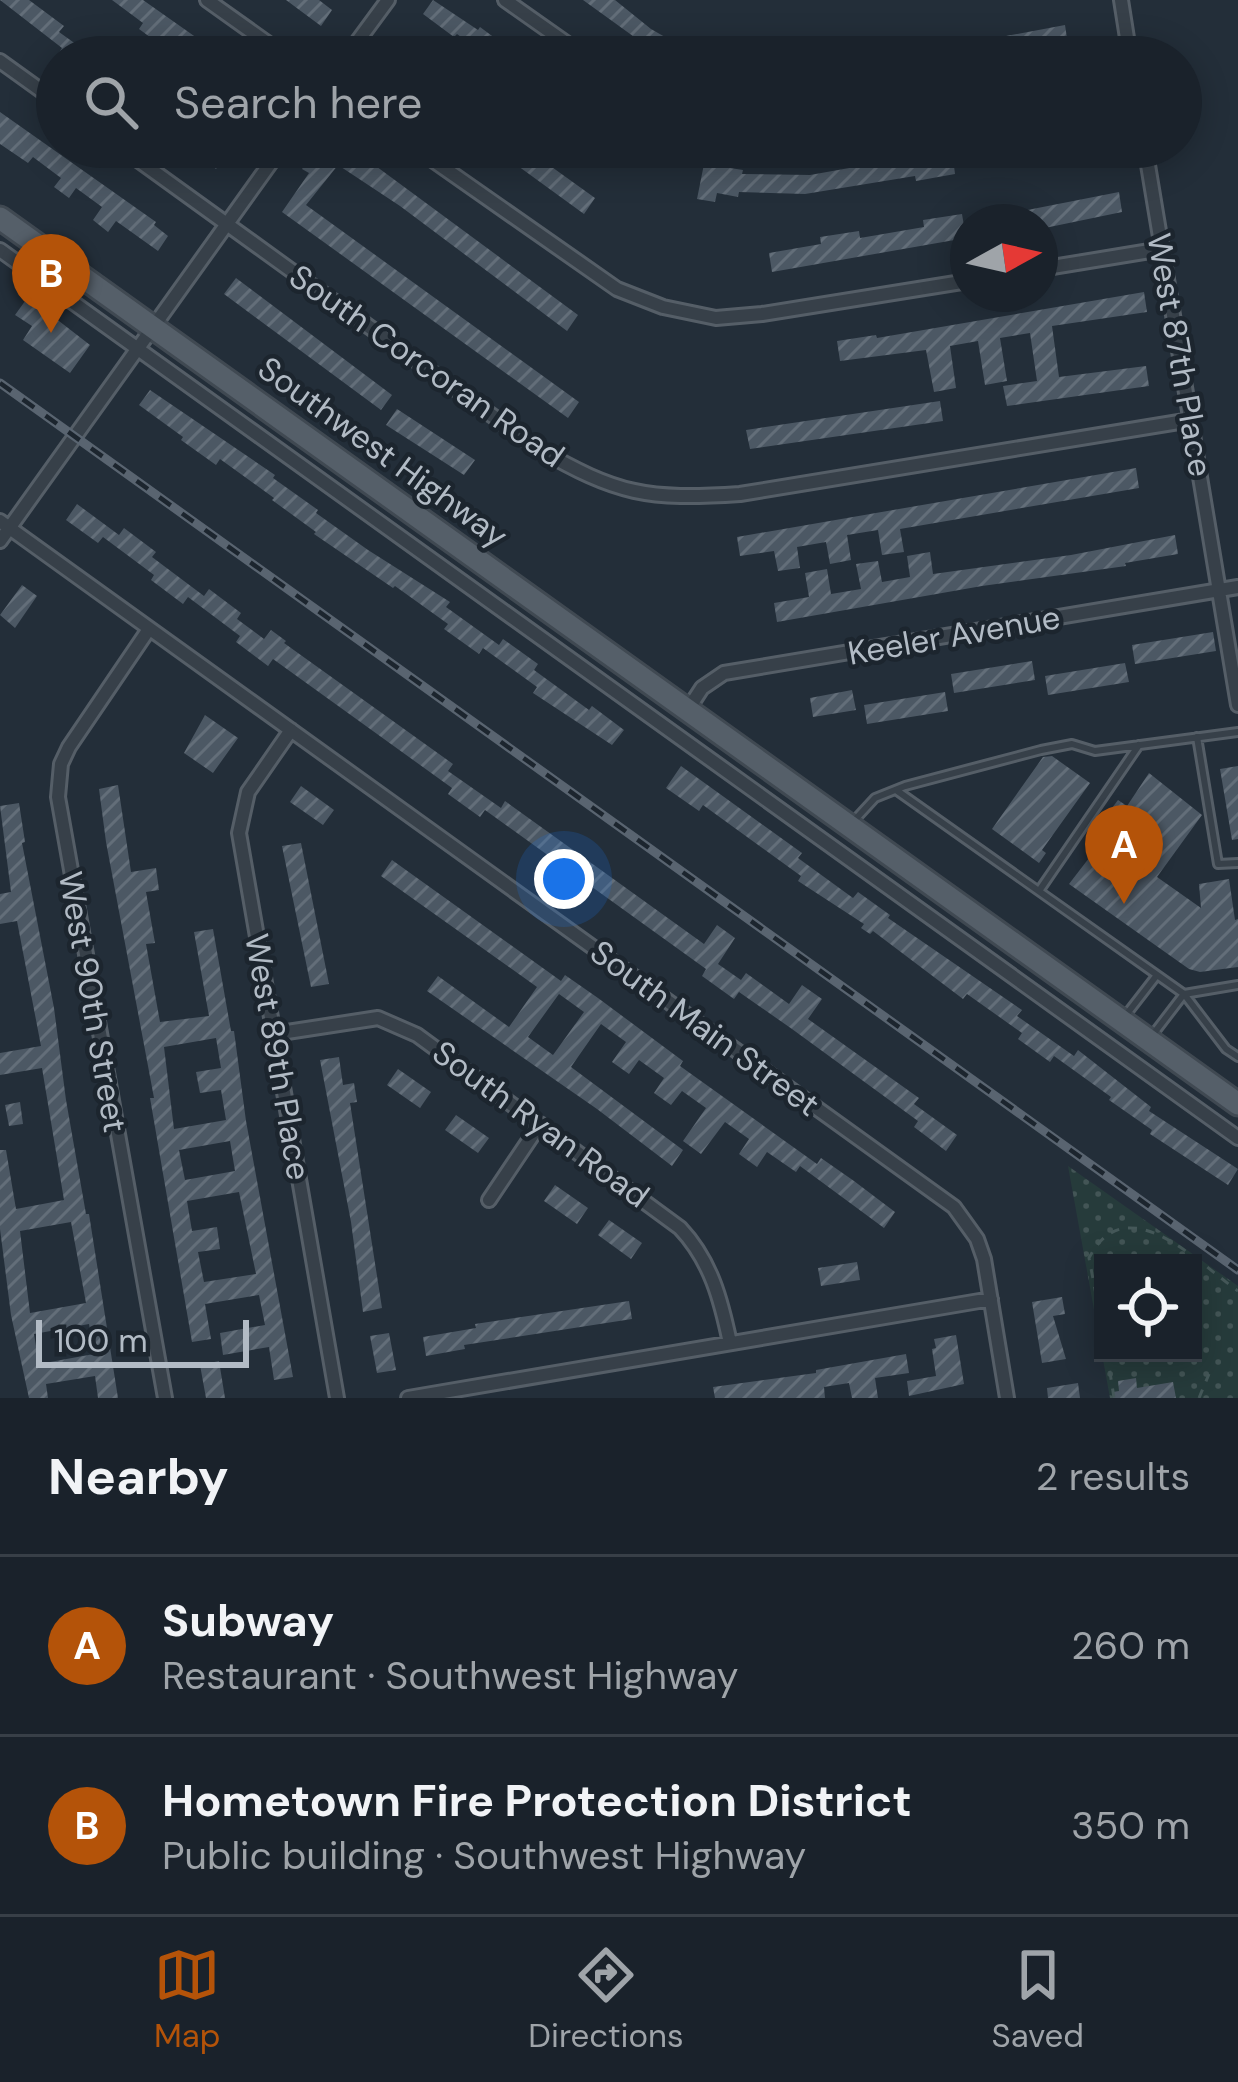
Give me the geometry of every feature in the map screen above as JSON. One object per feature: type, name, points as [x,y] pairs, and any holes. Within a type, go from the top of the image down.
[{"type":"main road","name":"Southwest Highway","points":[[0,218],[1238,1104]]},
{"type":"street","points":[[207,0],[257,36]]},
{"type":"street","points":[[361,36],[388,0]]},
{"type":"street","points":[[505,0],[556,36]]},
{"type":"street","points":[[1121,0],[1127,36]]},
{"type":"street","points":[[0,61],[36,87]]},
{"type":"street","name":"South Corcoran Road","points":[[149,168],[537,448],[586,476],[633,494],[683,498],[740,494],[1191,420]]},
{"type":"street","points":[[0,541],[5,524],[70,446],[267,168]]},
{"type":"street","points":[[444,168],[617,289],[663,307],[716,318],[950,284]]},
{"type":"street","name":"West 87th Place","points":[[1148,168],[1238,705]]},
{"type":"street","points":[[1058,266],[1162,249]]},
{"type":"street","name":"Southwest Highway","points":[[0,250],[1238,1138]]},
{"type":"street","name":"South Main Street","points":[[5,524],[954,1207],[977,1239],[1007,1398]]},
{"type":"street","name":"Keeler Avenue","points":[[686,712],[702,688],[724,674],[1238,587]]},
{"type":"street","name":"West 90th Street","points":[[149,629],[69,747],[61,764],[58,797],[165,1398]]},
{"type":"street","name":"West 89th Place","points":[[291,730],[248,792],[239,821],[337,1398]]},
{"type":"street","points":[[712,760],[726,740]]},
{"type":"street","name":"South Ryan Road","points":[[274,1034],[363,1019],[390,1020],[418,1035],[664,1214],[692,1241],[713,1279],[730,1343]]},
{"type":"street","points":[[489,1200],[540,1124]]},
{"type":"street","points":[[408,1398],[991,1299]]},
{"type":"lane","points":[[848,827],[875,798],[1041,749],[1072,744],[1095,752],[1238,732]]},
{"type":"lane","points":[[1197,737],[1218,864],[1238,863]]},
{"type":"lane","points":[[1039,891],[1139,746]]},
{"type":"lane","points":[[896,790],[1184,994],[1226,1049],[1238,1057]]},
{"type":"lane","points":[[1122,1021],[1156,975]]},
{"type":"lane","points":[[1148,1040],[1184,994],[1238,985]]},
{"type":"path","points":[[1094,1284],[1089,1258],[1096,1246],[1122,1227],[1155,1232],[1186,1254]]},
{"type":"path","points":[[1202,1265],[1238,1291]]},
{"type":"path","points":[[1108,1362],[1114,1398]]},
{"type":"path","points":[[1199,1398],[1209,1374]]},
{"type":"green space","points":[[1068,1166],[1193,1254],[1094,1254],[1094,1310]]},
{"type":"green space","points":[[1202,1261],[1238,1286],[1238,1398],[1110,1398],[1103,1362],[1202,1362]]},
{"type":"building","points":[[0,0],[29,0],[64,26],[59,32],[65,36],[46,36]]},
{"type":"building","points":[[112,0],[143,0],[194,36],[149,36],[139,29],[143,23]]},
{"type":"building","points":[[286,0],[319,0],[332,10],[321,26]]},
{"type":"building","points":[[433,0],[492,36],[453,36],[423,14]]},
{"type":"building","points":[[583,0],[615,0],[663,36],[633,36]]},
{"type":"building","points":[[1065,25],[1067,36],[1007,36]]},
{"type":"building","points":[[0,112],[36,137],[36,159],[28,163],[0,144]]},
{"type":"building","points":[[48,168],[79,168],[156,222],[168,236],[158,251],[116,221],[108,232],[93,220],[102,207],[76,188],[69,198],[54,187],[61,178]]},
{"type":"building","points":[[336,168],[306,205],[579,402],[568,418],[282,212],[309,173],[302,169]]},
{"type":"building","points":[[343,168],[378,168],[578,315],[567,331]]},
{"type":"building","points":[[521,168],[553,168],[595,198],[584,214]]},
{"type":"building","points":[[703,168],[810,175],[849,168],[954,168],[955,174],[805,194],[739,192],[738,197],[717,193],[715,202],[697,199]]},
{"type":"building","points":[[1119,192],[1122,212],[1058,225],[1058,204]]},
{"type":"building","points":[[950,216],[950,241],[772,272],[769,253],[821,244],[820,237],[859,231],[860,238],[924,227],[923,220]]},
{"type":"building","points":[[236,278],[392,395],[381,410],[224,294]]},
{"type":"building","points":[[1144,292],[1147,312],[1052,326],[1059,377],[1146,366],[1149,386],[1007,406],[1003,386],[1037,381],[1030,333],[1000,338],[1007,381],[985,385],[978,341],[950,346],[956,388],[934,392],[926,350],[840,361],[837,341],[1028,312],[1058,312],[1058,307]]},
{"type":"building","points":[[28,297],[90,345],[70,373],[23,340],[32,326],[15,315]]},
{"type":"building","points":[[150,390],[275,475],[316,513],[368,550],[450,602],[446,607],[499,645],[503,639],[538,664],[534,670],[589,710],[592,706],[624,730],[612,745],[533,693],[537,687],[483,648],[479,654],[444,629],[448,624],[314,534],[220,459],[216,465],[181,440],[139,405]]},
{"type":"building","points":[[940,401],[943,421],[750,449],[746,430]]},
{"type":"building","points":[[397,409],[475,460],[464,475],[386,425]]},
{"type":"building","points":[[1136,468],[1139,488],[900,529],[904,552],[882,555],[878,530],[847,535],[851,560],[830,564],[826,542],[797,547],[800,568],[778,571],[774,551],[740,556],[737,537]]},
{"type":"building","points":[[77,504],[119,535],[124,528],[156,552],[152,557],[204,596],[209,589],[241,613],[237,619],[264,639],[271,630],[453,764],[448,771],[501,808],[505,801],[704,944],[717,925],[735,938],[718,964],[741,980],[746,973],[789,1004],[802,985],[822,999],[808,1019],[919,1098],[914,1104],[957,1135],[946,1151],[914,1127],[918,1121],[792,1029],[739,992],[734,999],[702,976],[706,969],[485,810],[480,817],[448,794],[452,788],[273,659],[268,666],[236,642],[240,636],[188,597],[183,604],[151,580],[154,575],[103,537],[98,543],[66,520]]},
{"type":"building","points":[[1175,535],[1178,554],[1126,566],[777,622],[774,603],[809,597],[805,573],[827,569],[831,594],[861,589],[856,564],[878,561],[882,582],[910,577],[907,556],[930,552],[933,574]]},
{"type":"building","points":[[22,585],[37,596],[15,628],[0,615]]},
{"type":"building","points":[[1213,632],[1216,651],[1135,664],[1132,645]]},
{"type":"building","points":[[1032,661],[1035,680],[954,693],[951,674]]},
{"type":"building","points":[[1125,663],[1129,682],[1048,695],[1045,676]]},
{"type":"building","points":[[852,690],[856,710],[813,717],[810,698]]},
{"type":"building","points":[[945,692],[948,711],[867,724],[864,705]]},
{"type":"building","points":[[205,715],[238,738],[213,773],[184,753]]},
{"type":"building","points":[[1052,756],[1090,783],[1042,850],[1046,853],[1039,863],[992,829],[1043,757]]},
{"type":"building","points":[[681,766],[802,853],[798,858],[853,898],[858,892],[1022,1010],[1017,1016],[1074,1056],[1078,1050],[1151,1107],[1149,1111],[1238,1169],[1228,1185],[1150,1134],[1152,1130],[1054,1056],[1050,1062],[1018,1039],[1022,1033],[967,994],[963,999],[873,931],[870,934],[861,928],[864,924],[798,881],[801,876],[703,805],[699,811],[666,788]]},
{"type":"building","points":[[1238,766],[1238,839],[1232,840],[1220,769]]},
{"type":"building","points":[[1149,773],[1202,815],[1157,877],[1201,908],[1199,884],[1229,879],[1238,919],[1238,967],[1189,969],[1069,884],[1116,823],[1106,816],[1118,800],[1127,806]]},
{"type":"building","points":[[118,785],[131,872],[156,868],[159,890],[146,892],[155,943],[146,944],[160,1022],[209,1016],[194,932],[213,929],[293,1377],[274,1380],[269,1347],[223,1355],[220,1333],[265,1325],[259,1295],[205,1304],[211,1339],[192,1342],[99,789]],"holes":[[[216,1038],[221,1068],[196,1072],[200,1093],[221,1090],[226,1120],[174,1129],[164,1047]],[[230,1141],[235,1171],[185,1180],[179,1150]],[[239,1192],[256,1274],[204,1282],[198,1252],[220,1249],[217,1227],[192,1231],[187,1201]]]},
{"type":"building","points":[[301,786],[334,810],[323,825],[290,802]]},
{"type":"building","points":[[19,803],[22,843],[118,1398],[98,1398],[95,1376],[46,1384],[48,1398],[29,1398],[11,1315],[0,1229],[0,1150],[6,1150],[16,1209],[64,1200],[42,1068],[0,1075],[0,1053],[41,1046],[17,921],[0,924],[0,894],[11,892],[0,806]],"holes":[[[71,1222],[86,1303],[30,1313],[20,1231]],[[89,1324],[94,1354],[39,1364],[34,1334]]]},
{"type":"building","points":[[301,843],[329,984],[311,987],[282,846]]},
{"type":"building","points":[[392,860],[561,981],[565,975],[598,998],[683,1061],[680,1066],[817,1164],[821,1158],[895,1212],[884,1228],[800,1166],[796,1172],[767,1152],[757,1167],[739,1154],[749,1139],[725,1122],[701,1154],[683,1141],[706,1108],[682,1091],[671,1105],[654,1093],[664,1078],[639,1060],[629,1074],[612,1062],[626,1042],[601,1024],[571,1067],[683,1150],[672,1166],[427,991],[438,976],[509,1027],[537,987],[381,876]],"holes":[[[559,994],[584,1012],[553,1055],[528,1037]]]},
{"type":"building","points":[[339,1057],[343,1085],[354,1083],[357,1102],[350,1103],[382,1308],[363,1312],[320,1060]]},
{"type":"building","points":[[398,1069],[431,1092],[420,1108],[387,1085]]},
{"type":"building","points":[[20,1102],[23,1124],[9,1126],[5,1105]]},
{"type":"building","points":[[456,1115],[489,1138],[478,1153],[445,1130]]},
{"type":"building","points":[[555,1185],[588,1208],[577,1224],[544,1201]]},
{"type":"building","points":[[609,1220],[642,1243],[631,1259],[598,1235]]},
{"type":"building","points":[[857,1262],[860,1280],[821,1286],[818,1268]]},
{"type":"building","points":[[1062,1297],[1065,1314],[1053,1316],[1066,1359],[1042,1363],[1032,1302]]},
{"type":"building","points":[[629,1301],[632,1319],[464,1345],[465,1349],[426,1356],[423,1337],[476,1328],[475,1324]]},
{"type":"building","points":[[389,1333],[396,1370],[377,1373],[370,1336]]},
{"type":"building","points":[[956,1335],[964,1384],[909,1396],[907,1381],[936,1376],[934,1339]]},
{"type":"building","points":[[906,1354],[909,1373],[875,1378],[878,1398],[852,1398],[849,1383],[824,1387],[825,1398],[715,1398],[713,1387]]},
{"type":"building","points":[[219,1361],[225,1398],[206,1398],[200,1365]]},
{"type":"building","points":[[1136,1378],[1137,1388],[1173,1382],[1176,1398],[1113,1398],[1113,1392],[1119,1391],[1118,1381]]},
{"type":"building","points":[[1078,1383],[1080,1398],[1048,1398],[1047,1388]]},
{"type":"railway","points":[[0,383],[1238,1270]]},
{"type":"place","name":"Hometown Fire Protection District","points":[[51,333]]},
{"type":"place","name":"Subway","points":[[1124,904]]}]
